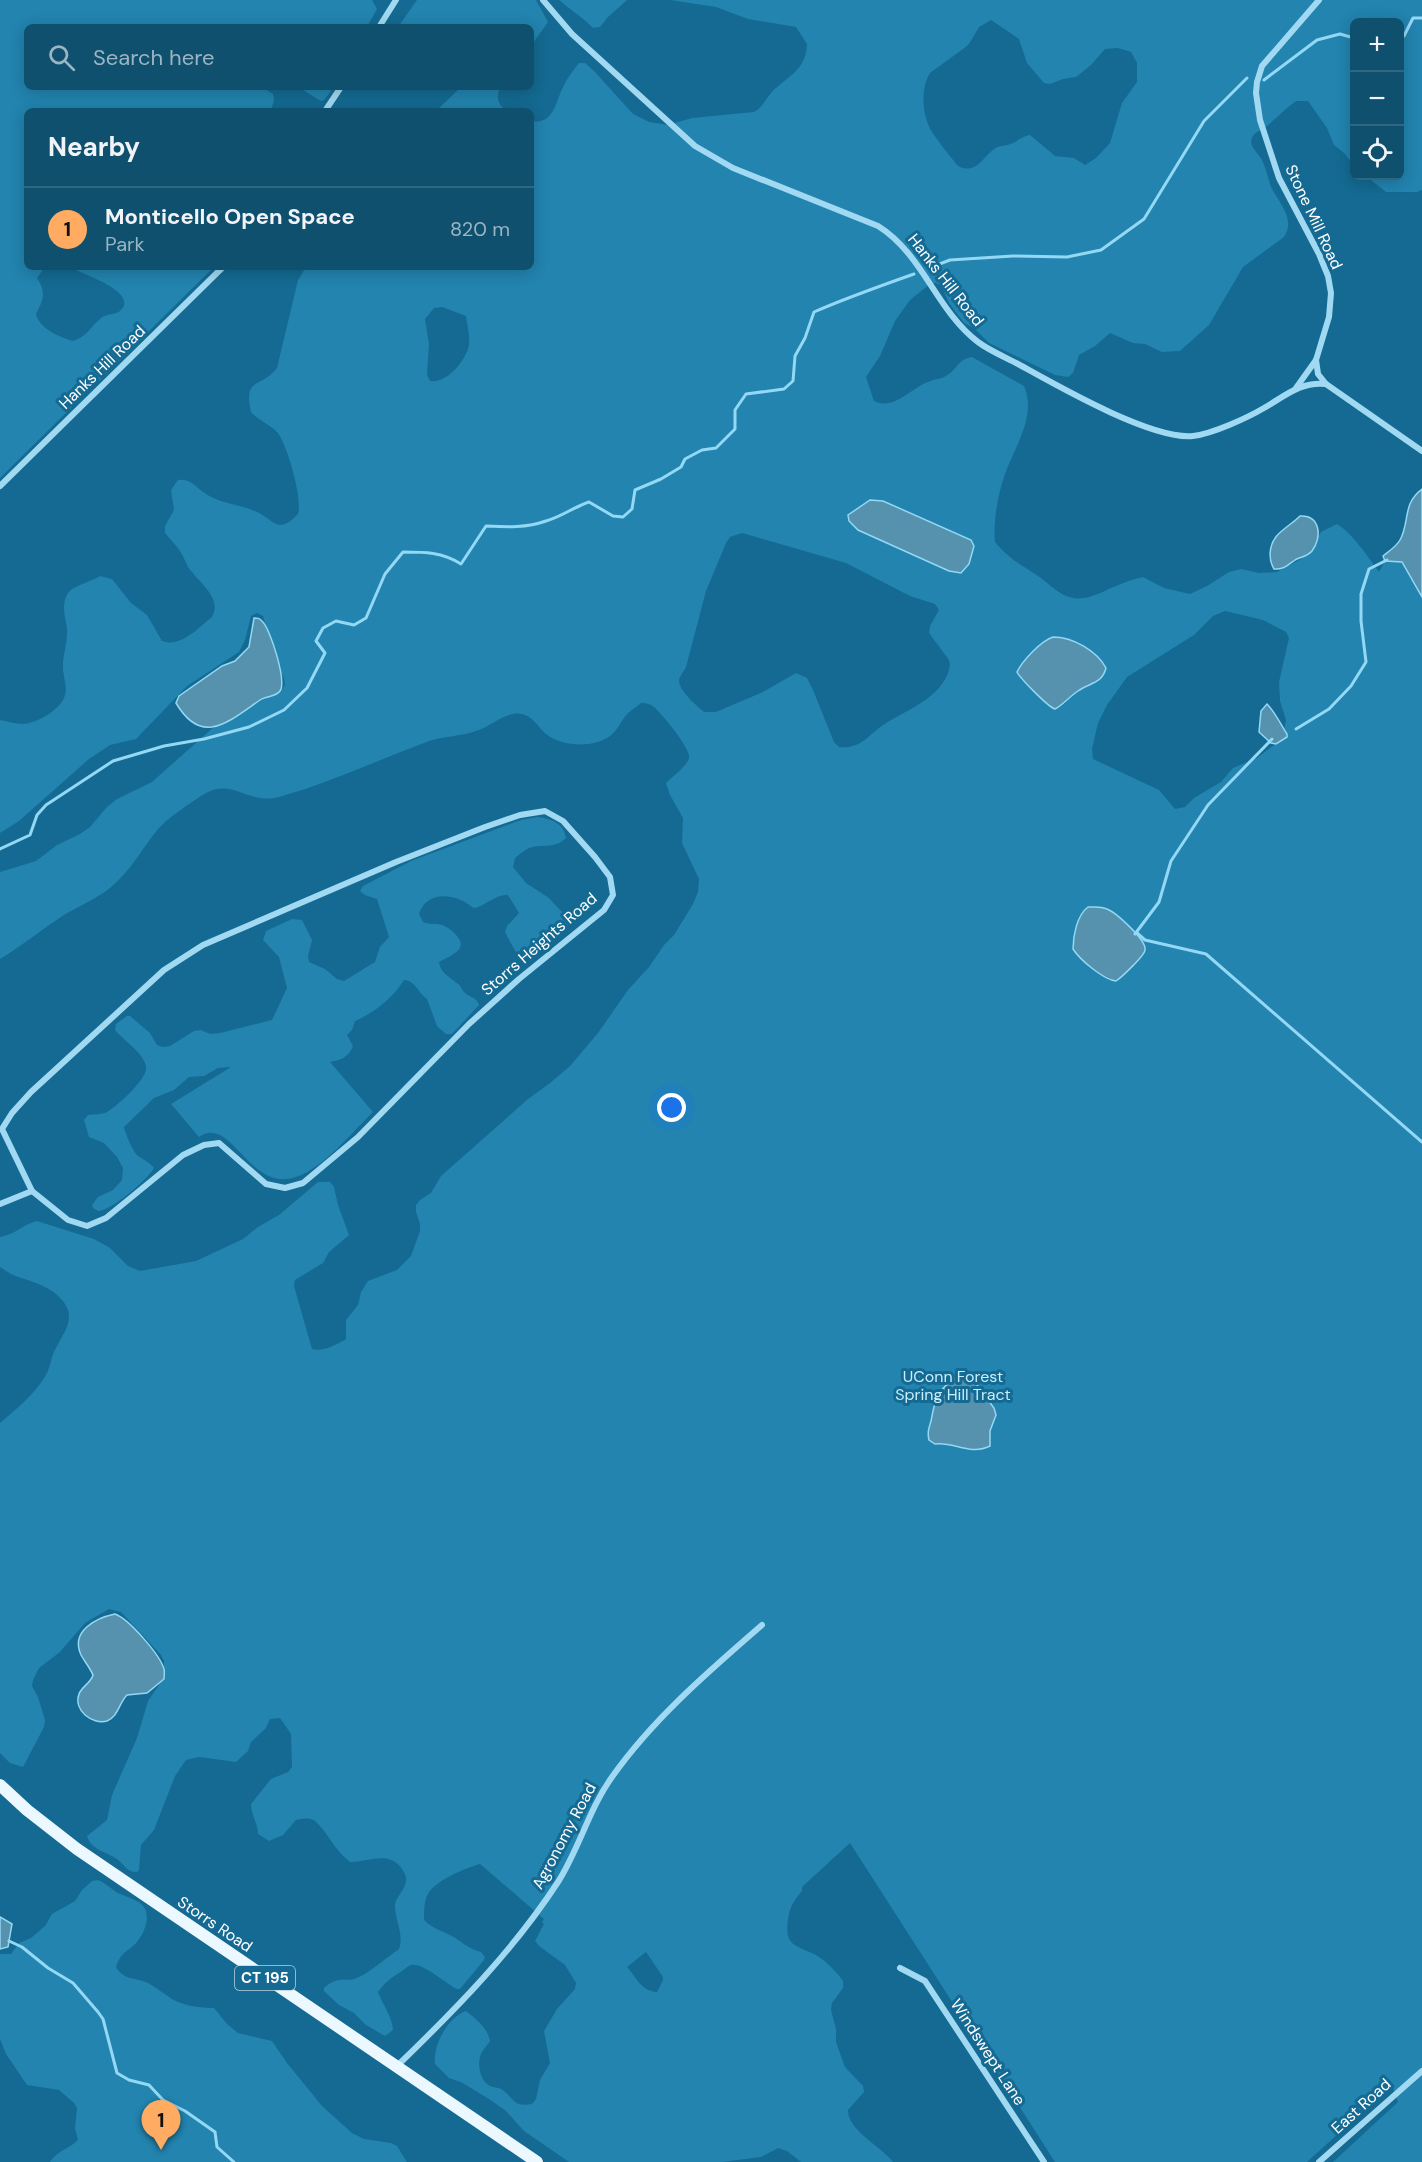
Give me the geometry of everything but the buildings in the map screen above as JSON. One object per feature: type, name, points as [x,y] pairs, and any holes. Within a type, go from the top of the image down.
[{"type":"main road","name":"Storrs Road","points":[[0,1785],[76,1849],[537,2162]]},
{"type":"street","points":[[381,24],[396,0]]},
{"type":"street","name":"Hanks Hill Road","points":[[543,0],[572,34],[695,146],[733,168],[878,226],[906,249],[956,320],[978,342],[1063,389],[1131,421],[1164,433],[1193,436],[1227,426],[1262,409],[1296,388],[1309,384],[1326,384]]},
{"type":"street","name":"Stone Mill Road","points":[[1296,388],[1316,360],[1332,297],[1330,283],[1319,254],[1279,178],[1260,120],[1256,93],[1262,66],[1319,0]]},
{"type":"street","points":[[327,108],[339,90]]},
{"type":"street","name":"Hanks Hill Road","points":[[0,486],[220,270]]},
{"type":"street","points":[[1316,360],[1318,374],[1326,384],[1422,451]]},
{"type":"street","name":"Storrs Heights Road","points":[[545,811],[562,820],[610,877],[613,895],[604,910],[494,1001],[358,1137],[303,1183],[285,1188],[266,1184],[219,1143],[204,1145],[183,1155],[106,1218],[87,1226],[68,1220],[33,1191],[2,1129],[12,1113],[164,970],[203,945],[484,827],[537,812],[545,811]]},
{"type":"street","points":[[0,1204],[33,1191]]},
{"type":"street","name":"Agronomy Road","points":[[397,2066],[447,2018],[528,1925],[559,1879],[611,1778],[637,1745],[676,1705],[762,1625]]},
{"type":"street","name":"Windswept Lane","points":[[900,1968],[925,1981],[1044,2162]]},
{"type":"street","name":"East Road","points":[[1319,2162],[1422,2071]]},
{"type":"green space","points":[[0,0],[372,0],[377,9],[369,24],[24,24],[24,90],[267,90],[273,94],[274,100],[272,108],[24,108],[24,270],[43,270],[37,278],[42,287],[43,296],[36,314],[45,328],[73,341],[85,334],[101,318],[122,309],[124,302],[115,289],[76,270],[211,270],[0,478]]},
{"type":"green space","points":[[417,0],[536,0],[548,22],[534,42],[534,24],[400,24]]},
{"type":"green space","points":[[559,0],[627,0],[600,27],[593,28]]},
{"type":"green space","name":"UConn Forest Spring Hill Tract","points":[[670,0],[1422,0],[1422,190],[1386,192],[1371,180],[1404,180],[1404,18],[1350,18],[1350,161],[1334,145],[1327,128],[1308,101],[1296,101],[1254,134],[1252,146],[1262,160],[1271,187],[1285,211],[1287,230],[1284,237],[1243,267],[1209,325],[1180,351],[1162,352],[1110,333],[1095,346],[1079,355],[1073,373],[1068,377],[1055,375],[989,343],[975,329],[964,323],[949,303],[941,286],[936,283],[930,284],[910,300],[895,321],[880,356],[866,377],[874,401],[888,403],[902,398],[930,381],[946,376],[961,362],[972,357],[1024,386],[1028,408],[1026,420],[1000,490],[995,517],[995,542],[1010,557],[1064,595],[1084,598],[1143,577],[1164,588],[1190,594],[1229,572],[1241,569],[1259,573],[1277,572],[1301,559],[1321,532],[1337,524],[1354,540],[1379,572],[1385,561],[1402,562],[1422,597],[1422,2162],[1333,2162],[1398,2102],[1392,2085],[1307,2162],[1055,2162],[850,1843],[802,1887],[802,1891],[789,1912],[787,1929],[793,1944],[824,1960],[843,1981],[843,1988],[832,2003],[831,2010],[836,2029],[836,2042],[845,2067],[863,2086],[864,2092],[848,2110],[849,2117],[859,2131],[893,2162],[801,2162],[787,2151],[778,2148],[761,2157],[722,2162],[569,2162],[524,2131],[506,2111],[461,2082],[449,2078],[435,2064],[436,2049],[447,2026],[466,2011],[478,2021],[489,2036],[490,2041],[479,2061],[484,2080],[490,2086],[502,2090],[518,2104],[532,2104],[536,2099],[540,2080],[550,2063],[544,2031],[557,2009],[575,1989],[576,1983],[565,1965],[535,1941],[544,1924],[542,1922],[544,1919],[480,1864],[459,1872],[436,1885],[430,1890],[425,1905],[424,1920],[427,1923],[481,1952],[485,1957],[460,1989],[422,1967],[408,1966],[390,1979],[378,1992],[393,2030],[385,2036],[366,2025],[324,1991],[324,1988],[334,1981],[350,1980],[364,1974],[399,1949],[400,1934],[395,1904],[405,1886],[406,1879],[397,1863],[385,1858],[350,1862],[339,1852],[319,1825],[310,1819],[296,1820],[283,1835],[269,1841],[258,1834],[251,1804],[271,1779],[288,1772],[292,1767],[291,1734],[280,1718],[270,1719],[266,1728],[251,1742],[248,1751],[236,1762],[199,1757],[186,1760],[175,1776],[154,1830],[141,1845],[137,1872],[133,1872],[117,1859],[96,1848],[87,1836],[107,1820],[112,1795],[137,1738],[148,1701],[164,1674],[164,1661],[161,1655],[121,1612],[109,1609],[85,1623],[60,1652],[39,1668],[32,1686],[45,1720],[44,1727],[23,1767],[10,1763],[0,1753],[0,1423],[43,1381],[54,1351],[67,1328],[69,1315],[64,1302],[52,1291],[0,1267],[0,1237],[37,1221],[94,1239],[110,1248],[128,1266],[140,1271],[196,1261],[243,1239],[279,1215],[318,1182],[330,1182],[334,1187],[349,1235],[329,1252],[323,1263],[295,1280],[294,1286],[312,1349],[325,1349],[338,1344],[346,1339],[346,1320],[358,1305],[361,1292],[368,1281],[397,1270],[411,1256],[420,1231],[416,1205],[431,1193],[441,1176],[528,1099],[570,1066],[598,1033],[628,990],[674,935],[693,904],[698,892],[699,879],[682,843],[683,818],[666,783],[686,764],[689,754],[676,732],[654,707],[641,703],[627,714],[610,736],[596,743],[587,744],[569,744],[560,741],[546,734],[528,717],[513,714],[476,731],[430,741],[334,779],[279,797],[258,798],[224,788],[206,793],[163,824],[124,874],[110,888],[64,915],[0,959],[0,872],[36,861],[57,845],[80,834],[117,799],[152,782],[216,725],[281,690],[285,685],[277,666],[263,616],[257,613],[251,616],[245,640],[239,652],[187,686],[136,739],[110,745],[89,759],[19,821],[0,833],[0,720],[17,724],[34,721],[52,712],[64,698],[66,688],[63,665],[67,634],[65,602],[68,593],[78,586],[100,576],[112,579],[131,603],[147,615],[162,641],[176,642],[183,639],[212,617],[213,598],[190,570],[182,554],[165,533],[165,526],[174,510],[171,490],[178,480],[190,482],[218,500],[255,511],[276,524],[285,524],[298,514],[296,485],[285,447],[277,432],[251,412],[249,393],[255,384],[265,379],[277,368],[298,280],[304,270],[534,270],[534,121],[545,120],[553,112],[566,81],[579,63],[585,63],[595,72],[633,114],[649,122],[668,125],[692,118],[754,112],[793,74],[804,59],[807,44],[796,27],[748,19],[716,7]],"holes":[[[991,20],[1019,39],[1027,63],[1044,83],[1050,84],[1076,77],[1105,49],[1118,48],[1131,52],[1137,63],[1137,82],[1122,103],[1110,143],[1096,158],[1085,165],[1074,158],[1055,156],[1030,135],[996,148],[974,167],[964,168],[958,166],[932,132],[924,111],[925,87],[930,73],[969,44],[979,27]],[[442,307],[466,316],[469,345],[464,358],[449,375],[436,381],[430,381],[427,375],[429,344],[425,319],[434,308]],[[870,500],[883,501],[971,540],[961,573],[949,571],[888,542]],[[742,533],[846,563],[910,596],[935,604],[939,610],[930,626],[929,633],[949,660],[950,666],[939,688],[921,703],[879,728],[860,743],[849,747],[839,747],[834,742],[807,678],[796,673],[763,692],[716,712],[704,712],[685,693],[679,680],[686,667],[706,591],[726,543],[730,537]],[[1225,611],[1263,620],[1286,632],[1289,638],[1279,682],[1280,701],[1286,720],[1282,739],[1257,758],[1233,768],[1221,782],[1194,798],[1185,807],[1175,809],[1159,790],[1093,759],[1092,749],[1098,723],[1107,705],[1127,677],[1194,635],[1213,616]],[[1037,648],[1098,681],[1078,691],[1064,704],[1042,700],[1032,687],[1021,680],[1020,666]],[[646,1952],[663,1977],[657,1992],[643,1987],[627,1967]]]},
{"type":"green space","points":[[303,90],[330,90],[321,101]]},
{"type":"green space","points":[[458,90],[500,90],[498,100],[503,108],[439,108]]},
{"type":"green space","points":[[538,817],[560,825],[566,838],[553,845],[537,846],[526,850],[515,858],[513,867],[526,883],[549,898],[573,919],[573,922],[548,938],[523,960],[515,951],[505,932],[507,926],[519,913],[508,895],[499,896],[474,908],[455,898],[442,896],[430,899],[419,914],[423,922],[446,927],[454,933],[461,945],[456,952],[439,962],[441,969],[479,1005],[452,1034],[446,1034],[437,1026],[427,999],[414,985],[404,980],[382,1004],[355,1021],[352,1030],[347,1035],[353,1046],[351,1050],[344,1057],[330,1062],[373,1112],[327,1158],[296,1177],[279,1179],[265,1174],[221,1136],[211,1133],[199,1137],[171,1104],[231,1067],[218,1068],[204,1076],[189,1077],[174,1090],[154,1098],[124,1127],[135,1153],[154,1168],[120,1201],[104,1210],[98,1211],[93,1208],[92,1205],[98,1197],[113,1190],[122,1180],[123,1168],[117,1157],[104,1143],[89,1137],[84,1120],[88,1115],[103,1114],[112,1109],[125,1098],[146,1071],[141,1056],[115,1030],[116,1024],[130,1016],[150,1033],[157,1045],[163,1047],[170,1046],[194,1031],[220,1033],[272,1020],[287,988],[279,957],[263,940],[266,931],[292,919],[302,920],[312,940],[308,956],[309,962],[344,981],[375,962],[380,947],[389,937],[377,899],[360,891],[363,886],[411,861],[521,820]]},
{"type":"green space","points":[[98,1880],[140,1903],[146,1912],[143,1933],[137,1942],[120,1957],[116,1967],[123,1975],[144,1981],[182,2003],[214,2008],[238,2033],[272,2041],[322,2106],[352,2133],[364,2139],[397,2146],[407,2162],[50,2162],[57,2154],[78,2140],[75,2128],[77,2108],[59,2090],[27,2085],[6,2054],[0,2039],[0,1954],[11,1954],[19,1943],[31,1938],[45,1926],[52,1914],[75,1901],[82,1890],[92,1881]]},
{"type":"shaded area","points":[[1422,489],[1422,597],[1402,562],[1385,561],[1383,556],[1400,540],[1409,507]]},
{"type":"shaded area","points":[[870,500],[883,501],[971,540],[974,546],[969,564],[961,573],[949,571],[858,530],[849,521],[848,515]]},
{"type":"shaded area","points":[[1300,516],[1312,519],[1316,523],[1318,534],[1315,546],[1308,554],[1283,568],[1274,569],[1270,556],[1273,541],[1280,532]]},
{"type":"shaded area","points":[[254,618],[262,621],[273,644],[281,677],[280,691],[216,726],[206,727],[196,724],[176,703],[179,696],[222,666],[235,661],[249,647]]},
{"type":"shaded area","points":[[1053,637],[1068,639],[1084,646],[1097,656],[1106,668],[1098,680],[1078,691],[1055,709],[1034,692],[1017,672],[1023,662],[1043,642]]},
{"type":"shaded area","points":[[1267,704],[1287,734],[1287,737],[1276,744],[1271,743],[1259,732],[1261,711]]},
{"type":"shaded area","points":[[1088,907],[1102,907],[1111,911],[1130,927],[1144,945],[1145,950],[1141,956],[1116,981],[1093,969],[1073,949],[1078,920]]},
{"type":"shaded area","points":[[957,1377],[968,1378],[975,1382],[994,1408],[996,1415],[990,1431],[990,1446],[983,1449],[935,1444],[929,1440],[929,1430],[938,1396],[945,1386]]},
{"type":"shaded area","points":[[115,1614],[136,1630],[150,1647],[164,1669],[164,1679],[147,1693],[127,1695],[114,1716],[101,1722],[85,1715],[79,1706],[79,1694],[93,1675],[81,1655],[79,1639],[93,1622]]},
{"type":"shaded area","points":[[0,1917],[12,1924],[8,1947],[0,1949]]},
{"type":"waterway","points":[[1404,36],[1413,18],[1422,18]]},
{"type":"waterway","points":[[1264,80],[1317,40],[1340,34],[1350,37]]},
{"type":"waterway","points":[[929,268],[950,260],[1013,256],[1067,257],[1101,250],[1144,219],[1204,121],[1247,78]]},
{"type":"waterway","points":[[0,849],[30,835],[37,815],[46,805],[113,761],[164,746],[204,739],[249,727],[284,710],[307,688],[325,653],[316,641],[323,628],[336,621],[354,625],[366,618],[385,574],[403,552],[440,555],[461,564],[486,526],[531,525],[557,517],[589,502],[613,516],[623,517],[632,509],[635,490],[661,479],[681,467],[685,459],[702,450],[716,448],[735,429],[735,410],[746,394],[784,389],[793,381],[795,356],[805,338],[814,312],[914,274]]},
{"type":"waterway","points":[[1296,729],[1329,709],[1351,686],[1366,662],[1361,621],[1361,594],[1369,569],[1387,560]]},
{"type":"waterway","points":[[1135,934],[1159,902],[1171,861],[1208,805],[1272,739]]},
{"type":"waterway","points":[[1137,933],[1145,940],[1206,954],[1422,1142]]},
{"type":"waterway","points":[[9,1941],[22,1947],[48,1968],[73,1983],[98,2012],[103,2019],[117,2073],[129,2080],[149,2085],[163,2100],[185,2111],[215,2132],[217,2147],[234,2162]]},
{"type":"place","name":"Monticello Open Space","points":[[161,2150]]}]
